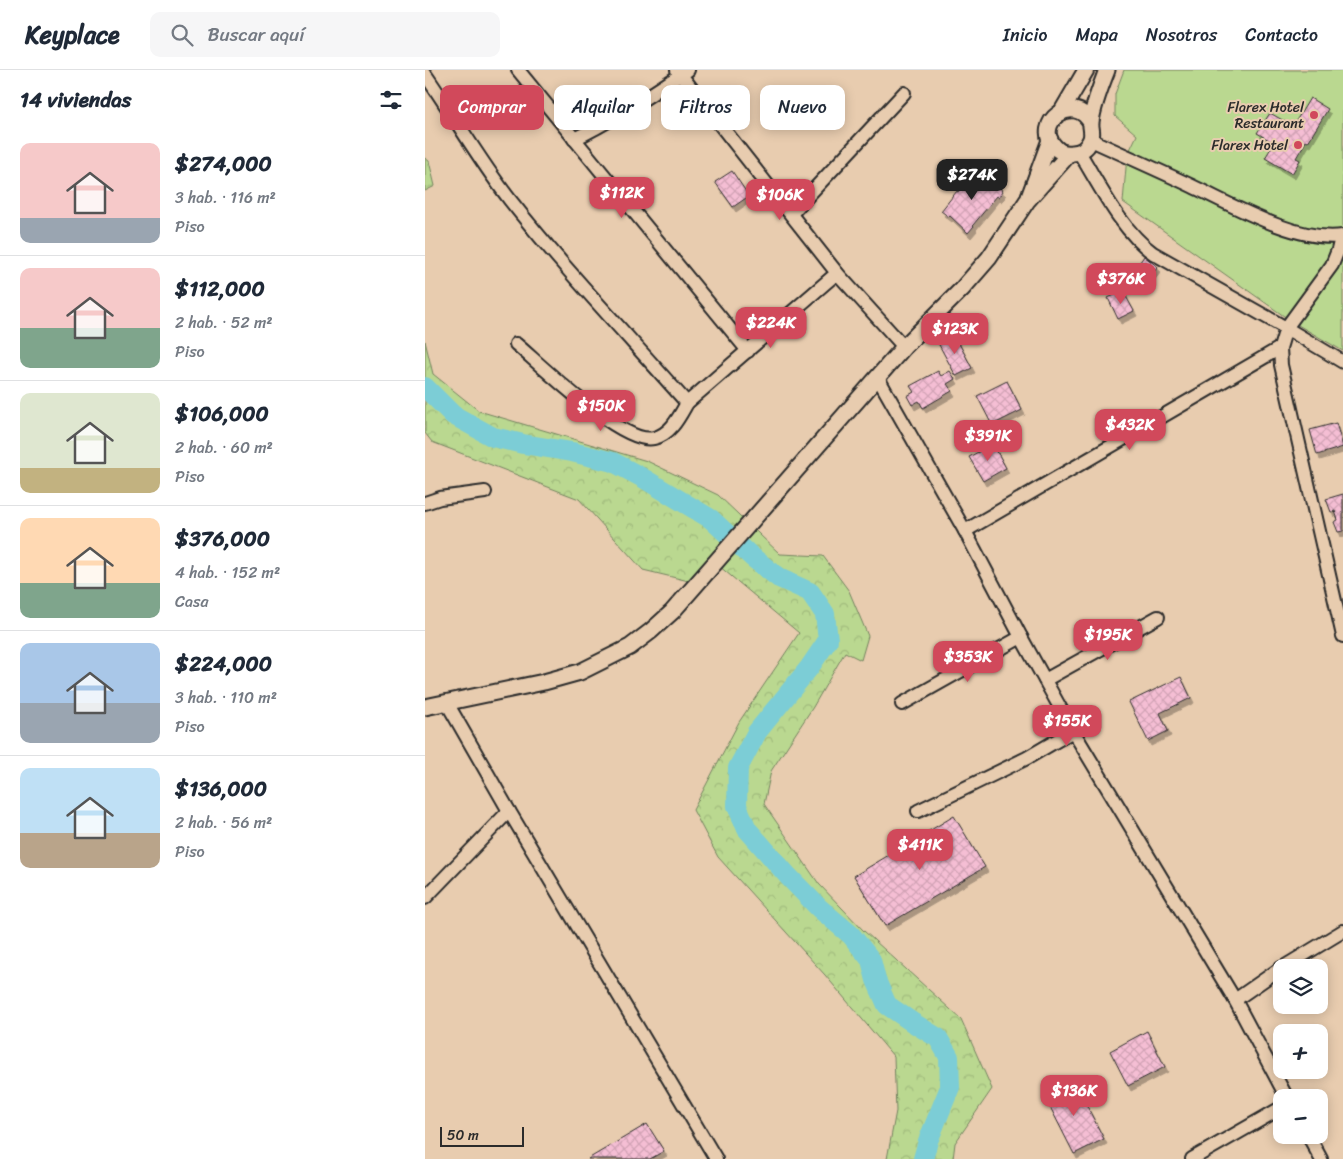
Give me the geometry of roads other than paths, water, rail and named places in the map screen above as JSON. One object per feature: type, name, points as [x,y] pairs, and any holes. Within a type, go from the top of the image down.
[{"type":"main road","points":[[1062,112],[1086,70]]},
{"type":"main road","points":[[425,707],[580,672],[630,647],[672,612],[905,347],[962,289],[989,258],[1027,201],[1074,153],[1087,146],[1091,140],[1091,124],[1107,70]]},
{"type":"main road","points":[[1027,201],[1050,140],[1049,126],[1054,117],[1062,112],[1072,110],[1081,112],[1091,124]]},
{"type":"main road","points":[[1050,140],[1056,148],[1074,153]]},
{"type":"street","points":[[517,70],[748,351]]},
{"type":"street","points":[[574,139],[590,132],[681,72],[837,273],[905,347]]},
{"type":"street","points":[[425,74],[475,152],[510,200],[555,254],[687,403]]},
{"type":"street","points":[[791,214],[904,93]]},
{"type":"street","points":[[1091,140],[1258,217],[1305,233],[1332,237],[1342,236],[1332,265],[1286,328],[1280,348],[1281,364],[1343,636]]},
{"type":"street","points":[[1074,153],[1141,244],[1153,254],[1343,362]]},
{"type":"street","points":[[516,344],[603,418],[642,438],[652,439],[663,434],[675,424],[687,403],[837,273]]},
{"type":"street","points":[[965,531],[1280,348]]},
{"type":"street","points":[[878,378],[965,531],[1073,731],[1235,1000],[1282,1089]]},
{"type":"street","points":[[425,503],[440,498],[485,492]]},
{"type":"street","points":[[1045,680],[1159,617]]},
{"type":"street","points":[[902,704],[1021,637]]},
{"type":"street","points":[[447,703],[715,1159]]},
{"type":"street","points":[[918,811],[1027,758],[1073,731]]},
{"type":"street","points":[[425,898],[509,811]]},
{"type":"street","points":[[1296,959],[1343,931]]},
{"type":"street","points":[[1235,1000],[1273,974]]},
{"type":"street","points":[[1192,1159],[1273,1113]]},
{"type":"street","points":[[1313,1144],[1321,1159]]},
{"type":"waterway","points":[[425,387],[453,415],[493,437],[613,462],[643,478],[711,519],[752,557],[779,578],[810,592],[825,614],[828,640],[809,668],[757,732],[738,768],[737,806],[747,829],[819,908],[851,935],[871,960],[876,980],[887,1005],[938,1038],[949,1057],[950,1087],[928,1141],[923,1159]]},
{"type":"place","name":"Flarex Hotel Restaurant","points":[[1314,115]]},
{"type":"place","name":"Flarex Hotel","points":[[1298,145]]}]
